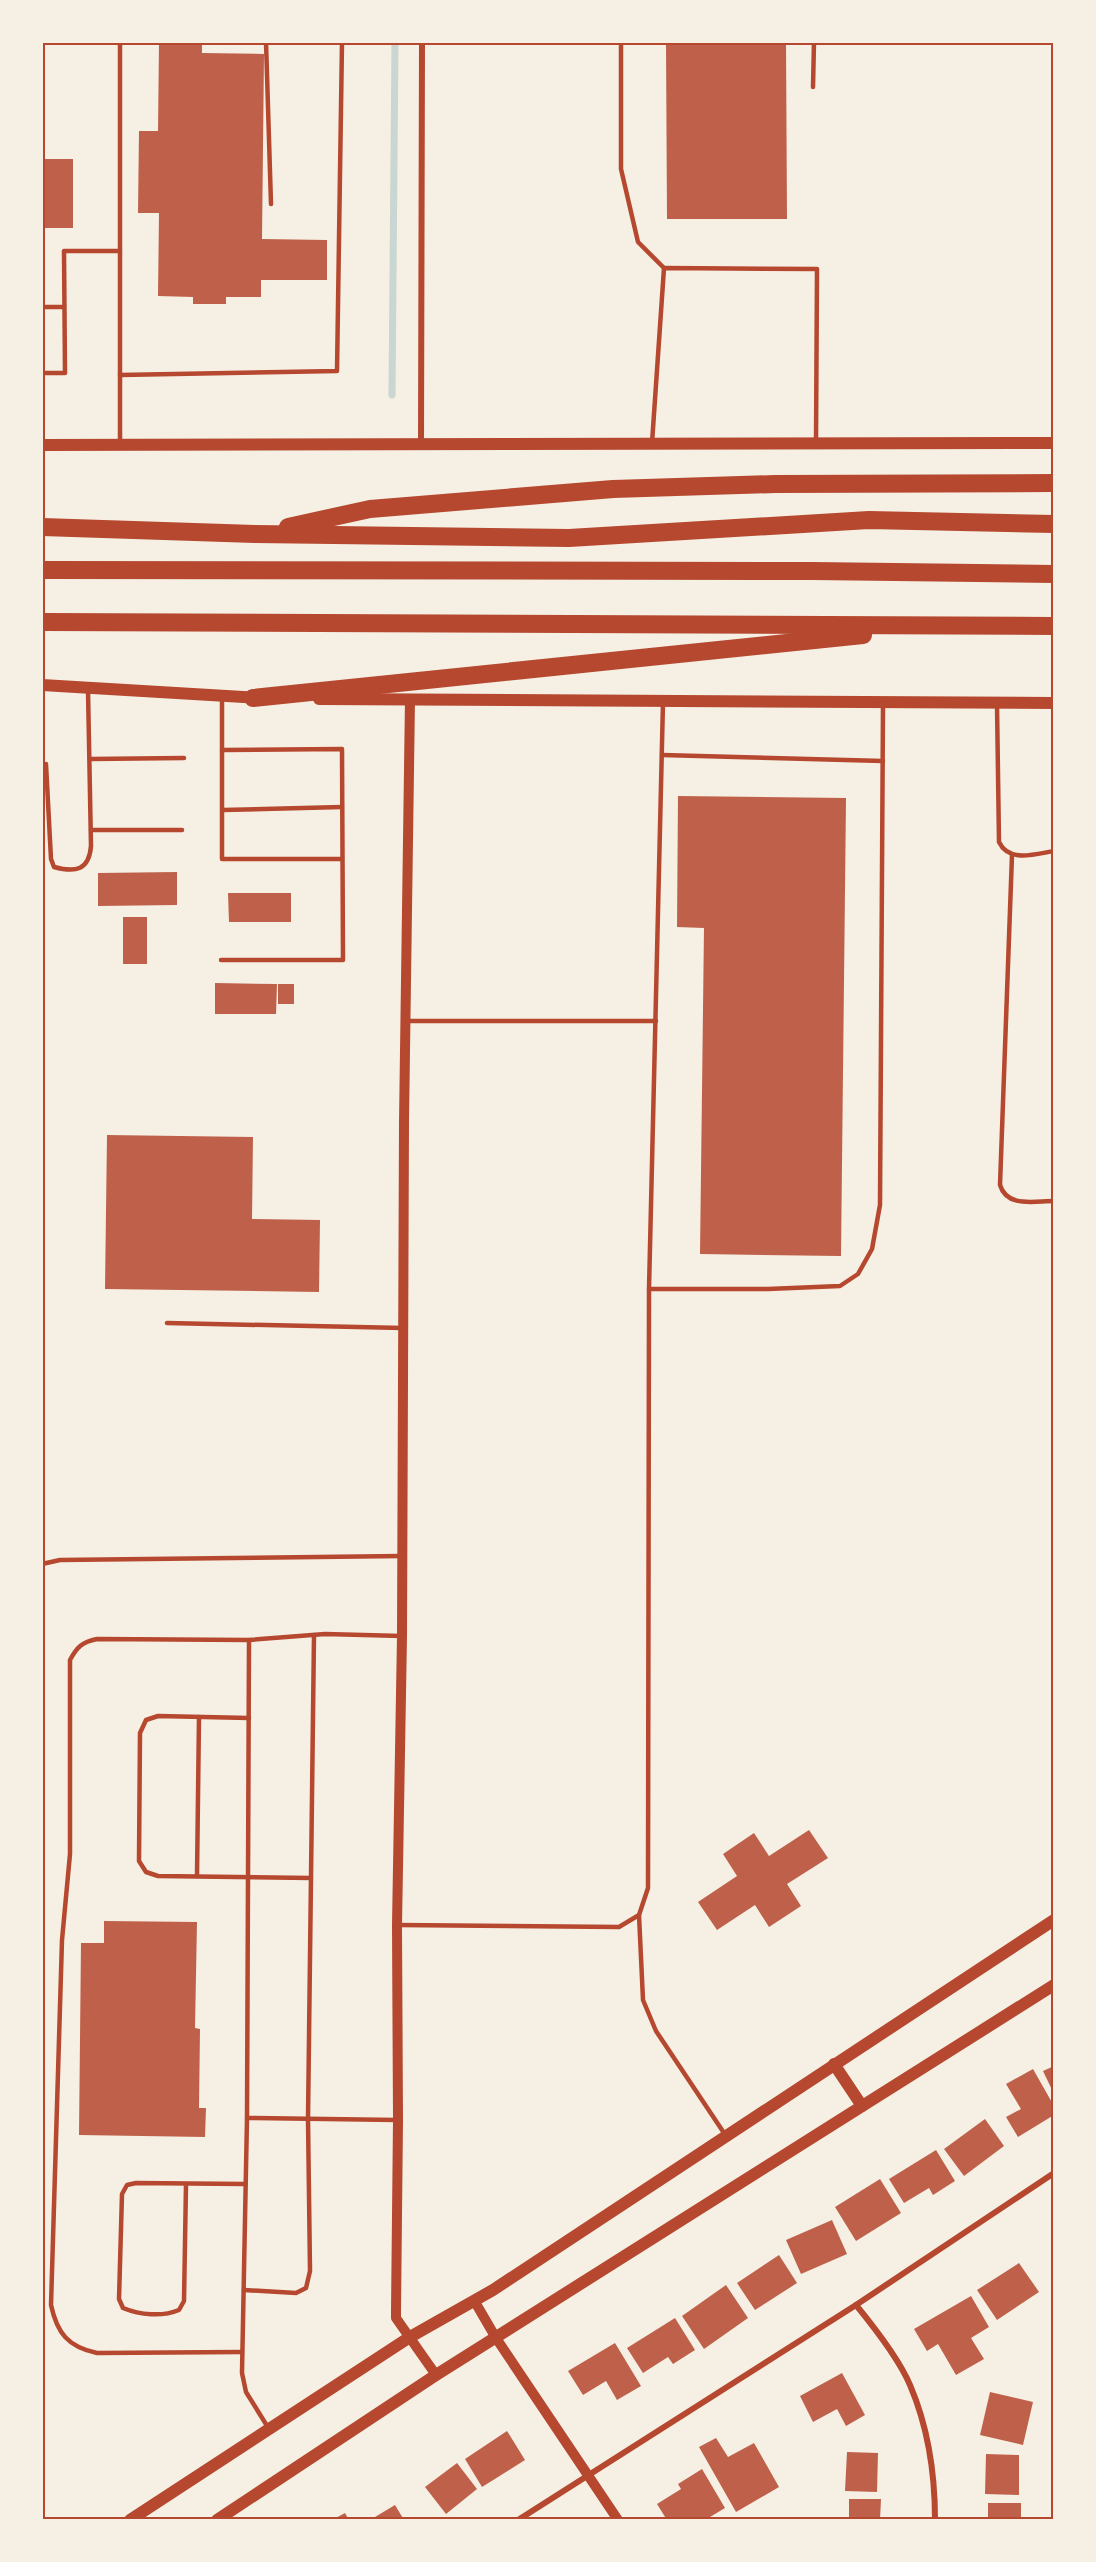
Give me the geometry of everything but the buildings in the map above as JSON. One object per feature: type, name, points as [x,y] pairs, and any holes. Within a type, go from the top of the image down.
[{"type":"highway","points":[[255,534],[370,509],[613,489],[775,484],[1054,483]]},
{"type":"highway","points":[[42,528],[255,534],[569,538],[869,519],[1054,524]]},
{"type":"highway","points":[[42,570],[812,571],[1054,574]]},
{"type":"highway","points":[[42,622],[1054,627]]},
{"type":"highway","points":[[253,698],[957,625]]},
{"type":"main road","points":[[42,445],[1054,443]]},
{"type":"main road","points":[[42,685],[253,698],[1054,703]]},
{"type":"main road","points":[[130,2520],[410,2337],[475,2302],[1054,1920]]},
{"type":"main road","points":[[218,2520],[436,2375],[1054,1985]]},
{"type":"main road","points":[[834,2064],[862,2106]]},
{"type":"street","points":[[421,443],[422,42]]},
{"type":"street","points":[[410,699],[402,1636],[397,1925],[396,2318],[436,2375]]},
{"type":"street","points":[[518,2520],[856,2305],[1054,2173]]},
{"type":"street","points":[[475,2302],[496,2338],[618,2520]]},
{"type":"street","points":[[856,2305],[875,2329],[910,2384],[927,2435],[935,2491],[935,2520]]},
{"type":"lane","points":[[120,42],[120,445]]},
{"type":"lane","points":[[266,42],[271,204]]},
{"type":"lane","points":[[120,375],[337,371],[342,42]]},
{"type":"lane","points":[[621,42],[621,169],[638,242],[664,268],[817,269],[816,443]]},
{"type":"lane","points":[[813,87],[814,42]]},
{"type":"lane","points":[[42,373],[65,373],[64,251],[120,251]]},
{"type":"lane","points":[[652,443],[664,268]]},
{"type":"lane","points":[[42,307],[64,307]]},
{"type":"lane","points":[[46,764],[51,859],[54,867],[65,870],[78,869],[86,864],[90,857],[88,687]]},
{"type":"lane","points":[[222,696],[222,859],[342,859]]},
{"type":"lane","points":[[663,702],[649,1289],[648,1888],[639,1915],[643,2000],[656,2031],[726,2136]]},
{"type":"lane","points":[[649,1289],[768,1289],[840,1286],[858,1274],[872,1249],[880,1205],[883,702]]},
{"type":"lane","points":[[997,703],[999,842],[1003,851],[1012,855],[1054,851]]},
{"type":"lane","points":[[221,960],[343,960],[342,749],[222,750]]},
{"type":"lane","points":[[662,755],[883,762]]},
{"type":"lane","points":[[90,759],[184,758]]},
{"type":"lane","points":[[223,810],[342,807]]},
{"type":"lane","points":[[91,830],[182,830]]},
{"type":"lane","points":[[1012,855],[999,1185],[1002,1193],[1014,1201],[1054,1201]]},
{"type":"lane","points":[[406,1021],[656,1021]]},
{"type":"lane","points":[[167,1323],[403,1328]]},
{"type":"lane","points":[[42,1564],[60,1560],[402,1556]]},
{"type":"lane","points":[[242,2352],[97,2353],[83,2350],[66,2340],[55,2324],[51,2305],[62,1940],[70,1854],[70,1660],[76,1648],[84,1642],[97,1639],[249,1640],[314,1635],[402,1636]]},
{"type":"lane","points":[[244,2290],[296,2293],[306,2288],[310,2271],[308,2119],[314,1635]]},
{"type":"lane","points":[[249,1640],[247,2118],[242,2373],[246,2392],[269,2429]]},
{"type":"lane","points":[[249,1718],[159,1716],[146,1720],[140,1733],[139,1861],[146,1872],[158,1876],[311,1878]]},
{"type":"lane","points":[[197,1876],[199,1717]]},
{"type":"lane","points":[[397,1925],[619,1927],[639,1915]]},
{"type":"lane","points":[[247,2118],[398,2120]]},
{"type":"lane","points":[[186,2184],[184,2301],[179,2310],[171,2313],[135,2313],[123,2308],[119,2299],[122,2194],[127,2185],[136,2183],[245,2184]]},
{"type":"waterway","points":[[392,395],[395,42]]}]
